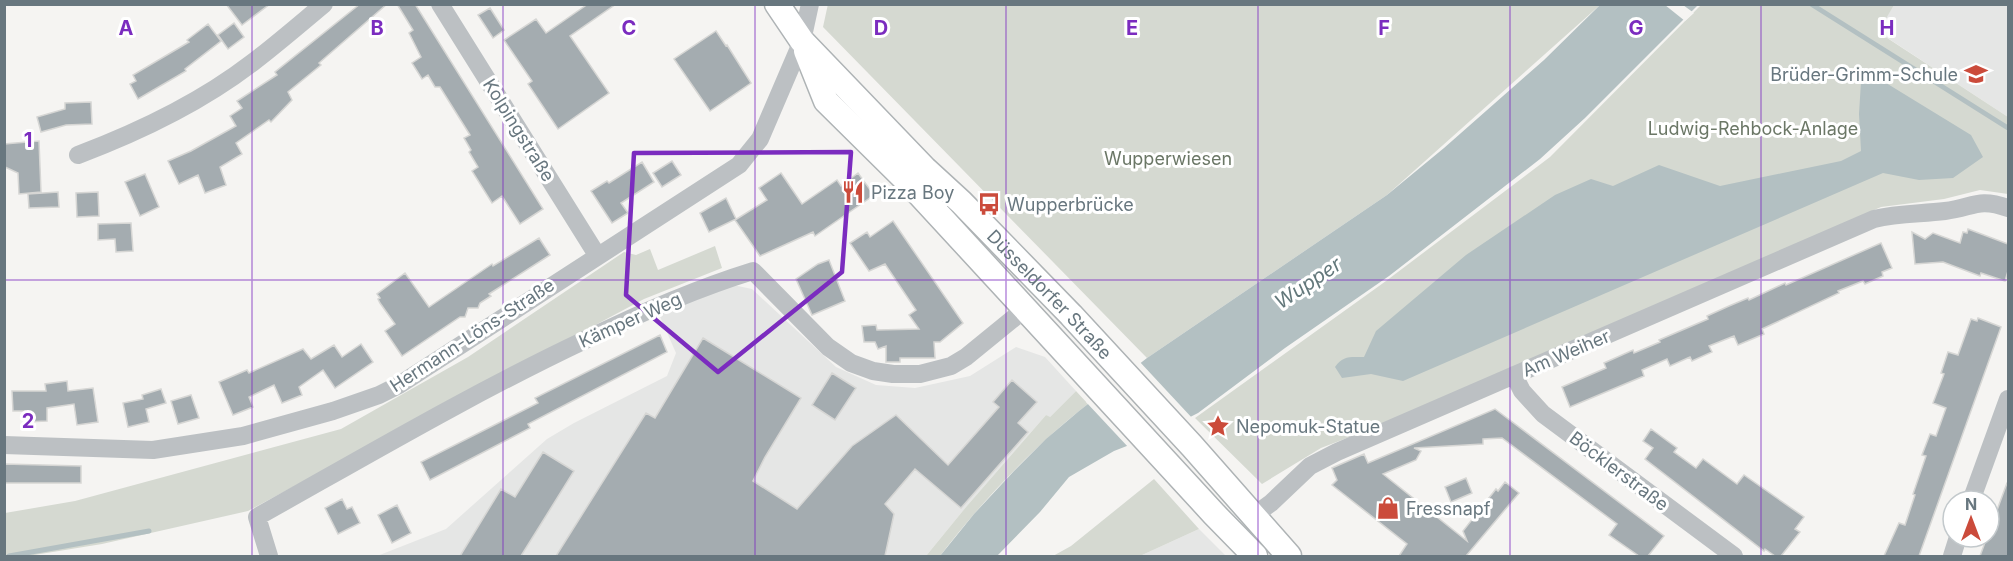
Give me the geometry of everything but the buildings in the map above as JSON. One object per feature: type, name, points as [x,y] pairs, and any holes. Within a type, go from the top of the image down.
[{"type":"main road","name":"Düsseldorfer Straße","points":[[777,4],[802,41],[925,169],[961,202],[1048,291],[1192,446],[1289,556]]},
{"type":"main road","name":"Düsseldorfer Straße","points":[[802,41],[825,101],[912,186],[1170,466],[1245,553]]},
{"type":"main road","points":[[1025,309],[1048,291]]},
{"type":"street","points":[[78,155],[117,141],[163,119],[216,88],[251,64],[324,4]]},
{"type":"street","name":"Kolpingstraße","points":[[440,4],[597,255]]},
{"type":"street","name":"Hermann-Löns-Straße","points":[[4,445],[153,450],[243,436],[333,411],[379,394],[413,377],[597,255],[739,165],[760,139],[802,41],[810,4]]},
{"type":"street","name":"Am Weiher","points":[[1254,516],[1310,466],[1338,452],[1875,219],[1892,215],[1947,211],[1977,203],[1989,203],[2008,208]]},
{"type":"street","name":"Kämper Weg","points":[[269,556],[257,517],[517,372],[647,310],[714,283],[753,272],[828,347],[850,363],[893,374],[920,374],[951,366],[966,357],[1025,309]]},
{"type":"street","name":"Böcklerstraße","points":[[1514,375],[1522,391],[1543,414],[1734,556]]},
{"type":"street","points":[[1975,489],[2008,399]]},
{"type":"highlighted area","points":[[851,152],[842,272],[718,372],[626,295],[634,153]]},
{"type":"shaded area","name":"Brüder-Grimm-Schule","points":[[1894,5],[2008,5],[2008,117],[1877,31]]},
{"type":"shaded area","points":[[733,285],[752,289],[836,367],[876,385],[915,388],[970,376],[1016,347],[1045,357],[1076,391],[1049,418],[1046,415],[926,556],[377,556],[446,529],[547,439],[667,376],[676,353],[658,312]]},
{"type":"shaded area","points":[[1199,529],[1226,556],[1140,556]]},
{"type":"green space","name":"Wupperwiesen","points":[[828,4],[1600,5],[1387,195],[1147,358],[823,27]]},
{"type":"green space","name":"Ludwig-Rehbock-Anlage","points":[[1701,5],[1894,5],[1878,32],[2008,117],[2008,194],[1980,190],[1944,199],[1881,207],[1616,325],[1391,421],[1321,448],[1262,484],[1195,418],[1386,281],[1550,157]]},
{"type":"green space","points":[[715,246],[722,268],[644,299],[248,511],[102,544],[28,556],[5,556],[5,513],[75,501],[341,429],[468,357],[624,252],[636,255],[650,249],[658,270]]},
{"type":"green space","points":[[1076,391],[1088,404],[1009,475],[940,556],[926,556],[1046,415],[1050,417]]},
{"type":"green space","points":[[1154,479],[1199,529],[1140,556],[1053,556],[1071,546]]},
{"type":"water","name":"Wupper","points":[[1600,5],[1698,5],[1585,118],[1540,159],[1389,276],[1285,348],[1198,413],[1155,435],[1114,451],[1069,477],[1040,512],[997,556],[940,556],[974,514],[1014,471],[1046,439],[1079,411],[1147,358],[1387,195],[1544,60]]},
{"type":"water","points":[[1873,75],[1971,135],[1983,157],[1953,178],[1919,180],[1883,173],[1403,381],[1371,374],[1342,378],[1335,367],[1344,359],[1364,357],[1376,331],[1466,255],[1555,195],[1591,179],[1613,186],[1659,165],[1720,186],[1841,161],[1861,151],[1859,114],[1861,82]]},
{"type":"pier","points":[[1665,5],[1683,5],[1694,13],[1685,21]]},
{"type":"pier","points":[[1139,361],[1193,419],[1129,448],[1086,402]]},
{"type":"waterway","points":[[1811,4],[2008,128]]},
{"type":"waterway","points":[[9,556],[149,531]]},
{"type":"place","name":"Brüder-Grimm-Schule","points":[[1976,74]]},
{"type":"place","name":"Pizza Boy","points":[[853,192]]},
{"type":"place","name":"Wupperbrücke","points":[[989,204]]},
{"type":"place","name":"Nepomuk-Statue","points":[[1218,426]]},
{"type":"place","name":"Fressnapf","points":[[1388,508]]}]
